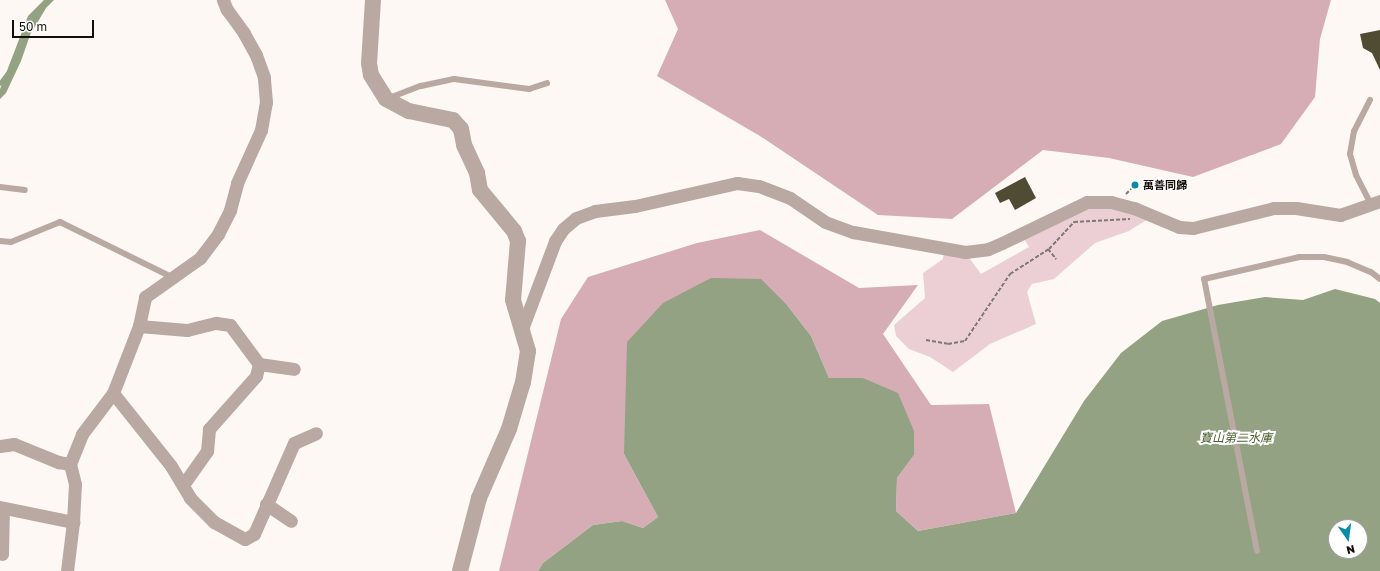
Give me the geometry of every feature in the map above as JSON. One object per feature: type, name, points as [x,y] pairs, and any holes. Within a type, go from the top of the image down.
[{"type":"street","points":[[67,571],[74,522],[75,484],[70,464],[82,434],[113,393],[139,326],[145,297],[200,258],[218,234],[230,210],[237,183],[261,130],[266,102],[264,77],[253,49],[244,33],[227,10],[223,0]]},
{"type":"street","points":[[373,0],[369,63],[371,75],[386,99],[409,111],[453,120],[461,130],[464,145],[477,173],[480,190],[514,231],[518,241],[513,300],[528,351],[523,382],[508,429],[479,498],[460,571]]},
{"type":"street","points":[[522,329],[555,241],[563,229],[576,218],[595,212],[635,206],[730,185],[766,188],[790,198],[825,222],[853,232],[965,252],[988,249],[1087,202],[1111,202],[1145,212],[1179,227],[1193,228],[1274,208],[1296,208],[1340,215],[1376,203]]},
{"type":"street","points":[[139,326],[187,330],[216,323],[230,325],[259,364],[294,369]]},
{"type":"street","points":[[183,485],[207,451],[209,429],[256,376],[259,364]]},
{"type":"street","points":[[113,393],[171,466],[190,498],[214,522],[245,539],[254,534],[294,443],[316,433]]},
{"type":"street","points":[[0,446],[14,444],[58,462],[70,464]]},
{"type":"street","points":[[266,504],[291,521]]},
{"type":"street","points":[[2,554],[2,508],[74,522]]},
{"type":"lane","points":[[386,99],[421,86],[454,79],[529,89],[547,83]]},
{"type":"lane","points":[[1370,100],[1354,131],[1350,154],[1356,175],[1376,203]]},
{"type":"lane","points":[[0,186],[25,190]]},
{"type":"lane","points":[[0,241],[11,242],[60,222],[172,277]]},
{"type":"lane","points":[[1257,551],[1204,279],[1299,257],[1324,258],[1347,262],[1371,272],[1380,279]]},
{"type":"path","points":[[926,340],[953,344],[965,341],[1010,274],[1048,249],[1074,222],[1091,220],[1125,221],[1145,212]]},
{"type":"path","points":[[1048,249],[1056,259]]},
{"type":"shaded area","points":[[665,0],[1331,0],[1320,39],[1315,97],[1281,144],[1193,177],[1109,158],[1043,150],[952,219],[878,215],[760,136],[657,76],[678,29]]},
{"type":"shaded area","points":[[1087,202],[1153,216],[1129,231],[1095,243],[1054,279],[1032,284],[1027,292],[1036,324],[990,344],[953,372],[930,357],[909,349],[896,336],[894,325],[925,298],[923,273],[943,259],[944,249],[965,252],[981,274],[1029,247],[1021,234]]},
{"type":"shaded area","points":[[760,230],[859,288],[918,285],[883,334],[931,405],[989,404],[1016,513],[918,531],[896,511],[897,478],[914,455],[914,431],[863,378],[829,378],[811,336],[787,305],[624,454],[658,517],[643,528],[622,521],[593,525],[543,563],[538,571],[499,571],[561,319],[588,277],[697,243]]},
{"type":"water","points":[[44,0],[54,0],[36,18],[21,61],[6,93],[0,99],[0,89],[28,16]]},
{"type":"water","name":"寶山第二水庫","points":[[711,278],[761,279],[787,305],[811,336],[829,378],[863,378],[898,393],[914,431],[914,455],[897,478],[896,511],[918,531],[1016,513],[1084,401],[1121,353],[1162,321],[1218,305],[1265,297],[1303,300],[1335,289],[1375,299],[1380,303],[1380,571],[538,571],[543,563],[593,525],[622,521],[643,528],[658,517],[624,454],[627,342],[663,303]]},
{"type":"building","points":[[1380,30],[1380,70],[1372,53],[1363,48],[1360,34]]},
{"type":"building","points":[[1025,177],[1036,198],[1015,210],[1009,199],[1000,203],[995,193]]},
{"type":"waterway","points":[[30,31],[43,9]]},
{"type":"waterway","points":[[0,84],[9,72]]},
{"type":"place","name":"萬善同歸","points":[[1135,185]]}]
